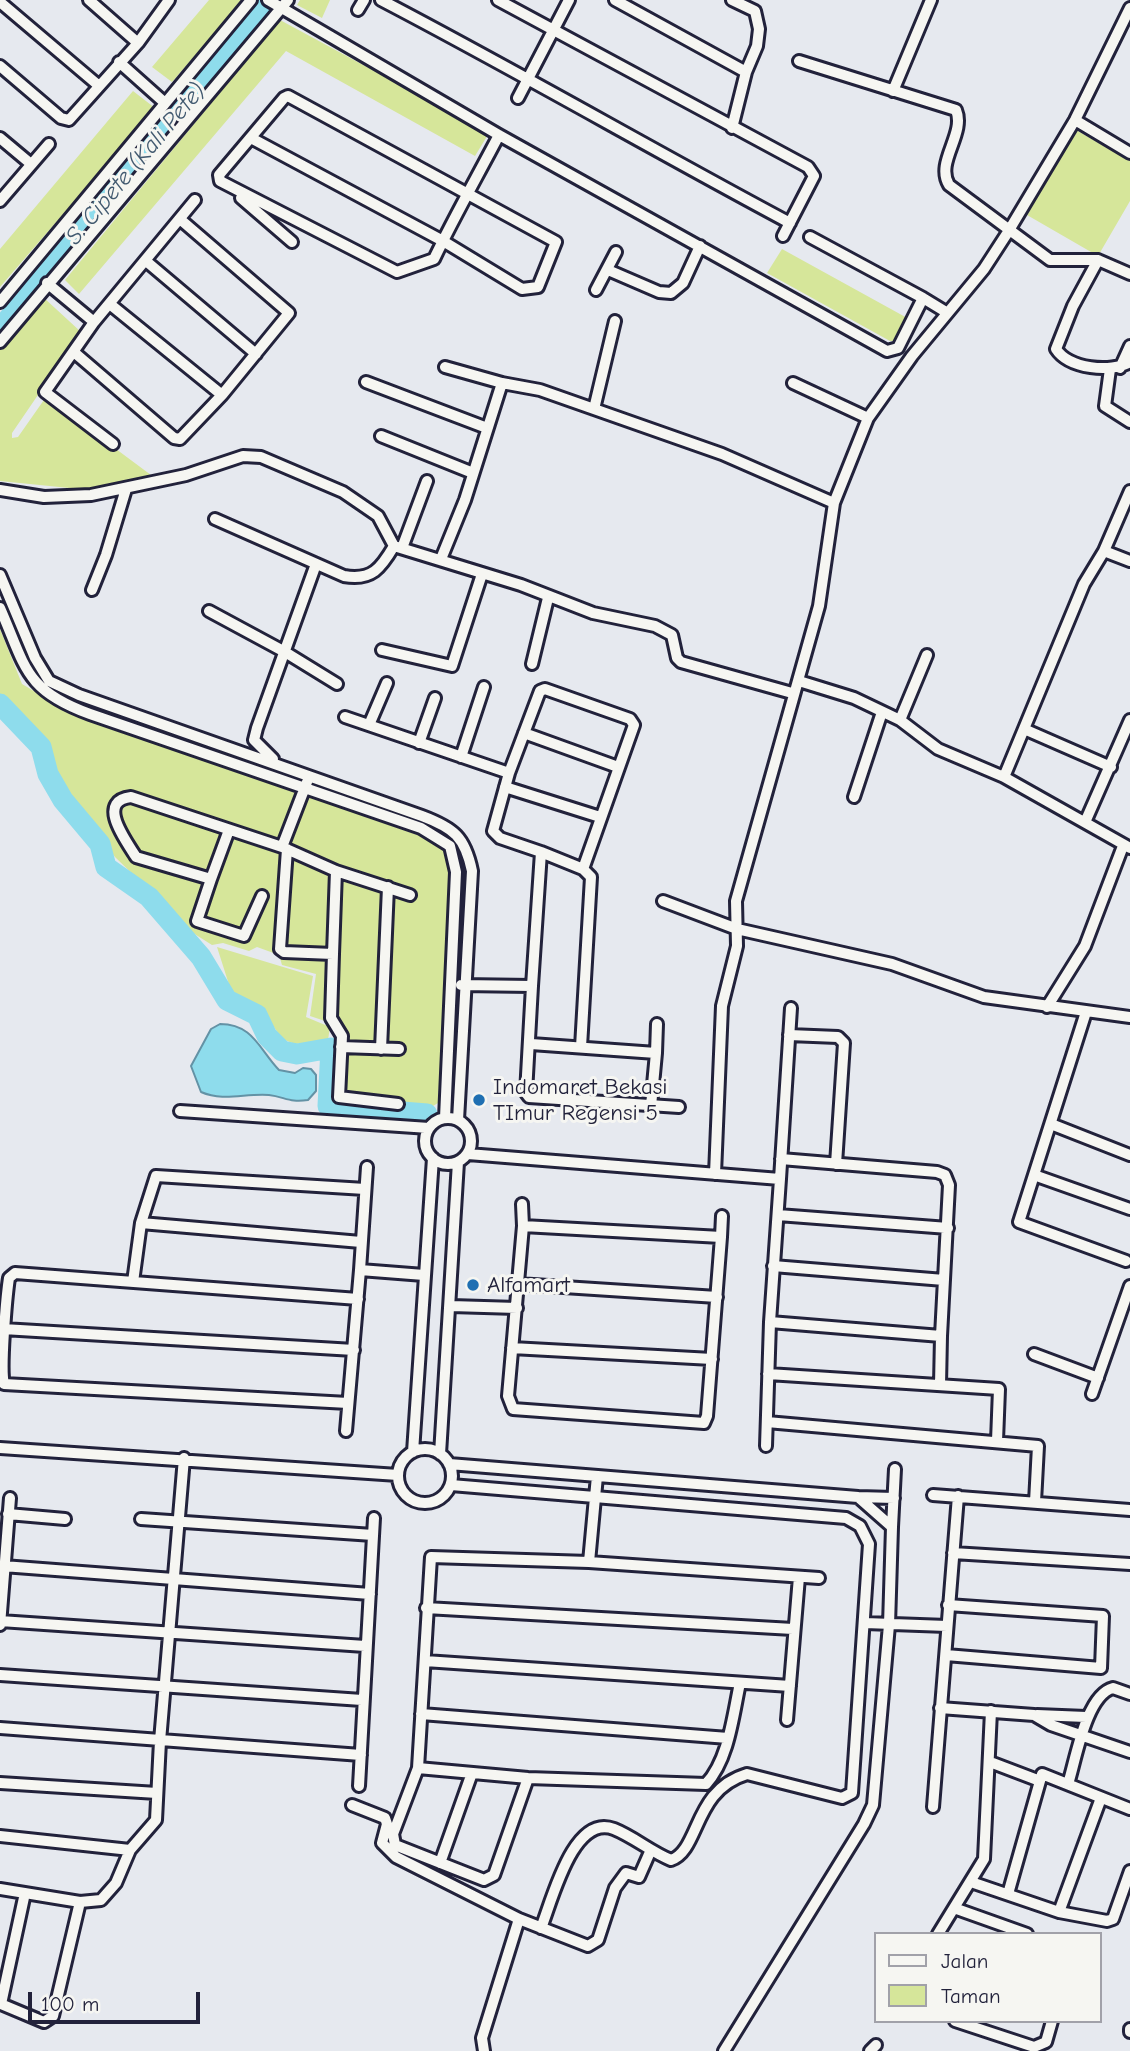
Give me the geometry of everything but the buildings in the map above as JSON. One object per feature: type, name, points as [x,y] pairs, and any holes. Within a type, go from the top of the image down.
[{"type":"street","points":[[89,0],[138,43]]},
{"type":"street","points":[[0,66],[65,120],[69,120],[138,43],[169,0]]},
{"type":"street","points":[[0,302],[251,0]]},
{"type":"street","points":[[381,0],[527,77],[670,159],[790,223]]},
{"type":"street","points":[[498,0],[813,172],[814,176],[783,236]]},
{"type":"street","points":[[518,98],[569,0]]},
{"type":"street","points":[[615,0],[746,72]]},
{"type":"street","points":[[732,0],[755,10],[758,18],[757,46],[746,72],[732,128]]},
{"type":"street","points":[[894,91],[931,0]]},
{"type":"street","points":[[0,2],[98,85]]},
{"type":"street","points":[[0,342],[279,4],[499,135],[887,351],[898,348],[923,298]]},
{"type":"street","points":[[715,1174],[722,1006],[737,946],[736,901],[792,693],[799,681],[819,606],[834,503],[869,418],[946,312],[984,269],[1008,232],[1075,120],[1130,8]]},
{"type":"street","points":[[799,61],[956,110],[958,121],[945,179],[1008,232],[1050,260],[1098,260],[1130,274]]},
{"type":"street","points":[[119,62],[165,103]]},
{"type":"street","points":[[251,138],[443,241],[522,289],[538,287],[556,242],[468,192],[288,96],[251,138],[219,175],[220,181],[226,185],[397,272],[435,259],[443,241],[468,192],[499,135]]},
{"type":"street","points":[[1075,120],[1130,153]]},
{"type":"street","points":[[0,138],[31,164]]},
{"type":"street","points":[[0,201],[49,144]]},
{"type":"street","points":[[226,185],[292,242]]},
{"type":"street","points":[[113,444],[45,392],[94,323],[195,200]]},
{"type":"street","points":[[75,353],[174,438],[184,438],[256,354],[289,311],[181,220]]},
{"type":"street","points":[[810,237],[946,312]]},
{"type":"street","points":[[607,270],[659,292],[671,293],[682,283],[700,246]]},
{"type":"street","points":[[596,290],[616,252]]},
{"type":"street","points":[[1098,260],[1073,306],[1056,349],[1060,356],[1075,362],[1120,366]]},
{"type":"street","points":[[146,261],[256,354]]},
{"type":"street","points":[[47,282],[94,323]]},
{"type":"street","points":[[111,305],[222,395]]},
{"type":"street","points":[[594,409],[615,321]]},
{"type":"street","points":[[1130,346],[1105,406],[1130,422]]},
{"type":"street","points":[[445,367],[502,383],[540,390],[722,454],[834,503]]},
{"type":"street","points":[[366,382],[487,428]]},
{"type":"street","points":[[440,559],[473,473],[502,383]]},
{"type":"street","points":[[793,383],[869,418]]},
{"type":"street","points":[[381,436],[473,473]]},
{"type":"street","points":[[0,490],[66,498],[126,489],[243,456],[261,457],[343,492],[378,516],[398,547],[521,585],[548,598],[593,613],[662,628],[672,635],[677,658],[681,662],[792,693]]},
{"type":"street","points":[[215,519],[344,576],[367,577],[383,565],[398,547],[427,481]]},
{"type":"street","points":[[92,590],[106,555],[126,489]]},
{"type":"street","points":[[1004,777],[1084,584],[1104,551],[1130,491]]},
{"type":"street","points":[[1104,551],[1130,561]]},
{"type":"street","points":[[280,765],[254,740],[316,564]]},
{"type":"street","points":[[382,650],[452,667],[482,574]]},
{"type":"street","points":[[0,575],[35,658],[49,681],[79,695],[442,824],[464,843],[472,872],[458,1120]]},
{"type":"street","points":[[532,664],[548,598]]},
{"type":"street","points":[[0,608],[26,671],[43,693],[74,709],[421,828],[450,846],[456,872],[445,1118]]},
{"type":"street","points":[[209,611],[337,684]]},
{"type":"street","points":[[900,720],[927,654]]},
{"type":"street","points":[[799,681],[854,698],[900,720],[938,750],[1004,777],[1086,820],[1127,846],[1085,946],[1047,1007]]},
{"type":"street","points":[[369,725],[387,683]]},
{"type":"street","points":[[461,757],[484,687]]},
{"type":"street","points":[[581,1047],[591,877],[583,869],[494,835],[493,827],[524,733],[540,691],[545,689],[630,719],[633,728],[583,869]]},
{"type":"street","points":[[74,709],[79,695]]},
{"type":"street","points":[[419,743],[435,698]]},
{"type":"street","points":[[854,797],[883,712]]},
{"type":"street","points":[[345,717],[509,773]]},
{"type":"street","points":[[1086,820],[1130,720]]},
{"type":"street","points":[[1024,729],[1111,767]]},
{"type":"street","points":[[524,733],[618,767]]},
{"type":"street","points":[[309,776],[284,848],[280,948],[290,954],[333,954]]},
{"type":"street","points":[[505,787],[600,817]]},
{"type":"street","points":[[211,879],[136,857],[114,822],[115,806],[120,800],[131,797],[284,848],[336,871],[410,895]]},
{"type":"street","points":[[229,830],[196,918],[219,929],[246,935],[262,896]]},
{"type":"street","points":[[541,852],[526,1093],[529,1097],[679,1107]]},
{"type":"street","points":[[336,871],[331,1018],[341,1031],[339,1097],[398,1104]]},
{"type":"street","points":[[381,1049],[388,887]]},
{"type":"street","points":[[663,901],[737,929],[892,964],[984,997],[1130,1017]]},
{"type":"street","points":[[453,985],[532,986]]},
{"type":"street","points":[[766,1446],[773,1266],[791,1008]]},
{"type":"street","points":[[1086,1012],[1019,1222],[1126,1261]]},
{"type":"street","points":[[650,1106],[657,1024]]},
{"type":"street","points":[[789,1035],[838,1037],[844,1043],[836,1164]]},
{"type":"street","points":[[531,1044],[656,1054]]},
{"type":"street","points":[[341,1047],[399,1049]]},
{"type":"street","points":[[180,1111],[429,1128],[445,1118],[458,1120],[471,1135],[468,1154],[458,1162],[445,1164],[433,1158]]},
{"type":"street","points":[[1051,1124],[1130,1155]]},
{"type":"street","points":[[413,1452],[433,1158],[425,1141],[429,1128]]},
{"type":"street","points":[[468,1154],[780,1179]]},
{"type":"street","points":[[781,1159],[937,1171],[945,1175],[949,1185],[940,1385]]},
{"type":"street","points":[[440,1454],[458,1162]]},
{"type":"street","points":[[346,1431],[367,1167]]},
{"type":"street","points":[[133,1282],[141,1223],[154,1178],[159,1175],[365,1189]]},
{"type":"street","points":[[1034,1175],[1130,1209]]},
{"type":"street","points":[[522,1204],[523,1226],[508,1396],[513,1409],[698,1424],[704,1423],[707,1416],[722,1216]]},
{"type":"street","points":[[778,1214],[947,1228]]},
{"type":"street","points":[[141,1223],[362,1242]]},
{"type":"street","points":[[523,1226],[721,1237]]},
{"type":"street","points":[[773,1266],[944,1280]]},
{"type":"street","points":[[360,1270],[424,1275]]},
{"type":"street","points":[[348,1403],[4,1384],[1,1374],[3,1329],[9,1278],[15,1273],[358,1299]]},
{"type":"street","points":[[518,1284],[717,1297]]},
{"type":"street","points":[[1092,1394],[1130,1286]]},
{"type":"street","points":[[451,1306],[517,1308]]},
{"type":"street","points":[[770,1322],[941,1336]]},
{"type":"street","points":[[3,1329],[354,1350]]},
{"type":"street","points":[[512,1348],[712,1359]]},
{"type":"street","points":[[1034,1354],[1098,1378]]},
{"type":"street","points":[[768,1374],[999,1389],[997,1441]]},
{"type":"street","points":[[767,1422],[1038,1446],[1035,1502]]},
{"type":"street","points":[[0,1448],[184,1458],[398,1475]]},
{"type":"street","points":[[427,1449],[440,1454],[449,1464],[451,1485],[443,1496],[423,1503],[405,1494],[398,1475],[402,1461],[413,1452],[427,1449]]},
{"type":"street","points":[[0,1889],[80,1902],[107,1897],[130,1850],[156,1820],[164,1687],[184,1458]]},
{"type":"street","points":[[449,1464],[846,1518],[860,1527],[869,1544],[868,1623],[852,1793],[848,1797],[796,1789],[747,1774],[733,1778],[705,1804],[693,1834],[676,1859],[650,1852],[611,1828],[593,1830],[579,1838],[541,1928]]},
{"type":"street","points":[[724,2051],[864,1824],[873,1805],[887,1624],[895,1469]]},
{"type":"street","points":[[451,1485],[596,1485],[894,1499]]},
{"type":"street","points":[[589,1562],[596,1485]]},
{"type":"street","points":[[933,1495],[1130,1510]]},
{"type":"street","points":[[933,1807],[958,1496]]},
{"type":"street","points":[[858,1497],[892,1527]]},
{"type":"street","points":[[10,1498],[0,1623],[365,1646]]},
{"type":"street","points":[[8,1514],[65,1519]]},
{"type":"street","points":[[359,1786],[374,1518]]},
{"type":"street","points":[[141,1520],[373,1535]]},
{"type":"street","points":[[953,1553],[1130,1563]]},
{"type":"street","points":[[528,1778],[494,1875],[484,1880],[395,1845],[393,1839],[418,1768],[426,1608],[430,1560],[434,1555],[589,1562],[819,1578]]},
{"type":"street","points":[[3,1566],[370,1594]]},
{"type":"street","points":[[787,1720],[799,1577]]},
{"type":"street","points":[[946,1655],[1101,1668],[1103,1616],[948,1605]]},
{"type":"street","points":[[426,1608],[793,1629]]},
{"type":"street","points":[[868,1623],[947,1626]]},
{"type":"street","points":[[425,1661],[790,1686]]},
{"type":"street","points":[[0,1675],[362,1700]]},
{"type":"street","points":[[418,1768],[528,1778],[706,1784],[713,1776],[728,1738],[740,1683]]},
{"type":"street","points":[[1068,1784],[1086,1717],[1109,1689],[1130,1694]]},
{"type":"street","points":[[940,1708],[1086,1717]]},
{"type":"street","points":[[939,1932],[984,1859],[991,1711]]},
{"type":"street","points":[[421,1714],[728,1738]]},
{"type":"street","points":[[1034,1715],[1051,1725],[1130,1752]]},
{"type":"street","points":[[0,1728],[362,1755]]},
{"type":"street","points":[[990,1762],[1040,1781]]},
{"type":"street","points":[[440,1863],[472,1773]]},
{"type":"street","points":[[1008,1894],[1042,1774],[1130,1809]]},
{"type":"street","points":[[0,1783],[157,1793]]},
{"type":"street","points":[[1059,1912],[1101,1798]]},
{"type":"street","points":[[352,1805],[385,1818],[387,1824],[382,1843],[396,1857],[519,1919],[588,1947],[594,1945],[615,1888],[626,1873],[639,1877],[650,1852]]},
{"type":"street","points":[[0,1836],[130,1850]]},
{"type":"street","points":[[971,1882],[1059,1912],[1113,1919],[1130,1871]]},
{"type":"street","points":[[25,1894],[1,2004],[44,2022],[52,2016],[80,1902]]},
{"type":"street","points":[[954,1908],[1021,1932]]},
{"type":"street","points":[[484,2051],[482,2038],[519,1919]]},
{"type":"street","points":[[961,2023],[1034,2048],[1046,2042],[1051,2023]]},
{"type":"green space","points":[[209,0],[243,0],[172,82],[152,67]]},
{"type":"green space","points":[[300,0],[330,0],[322,18],[297,5]]},
{"type":"green space","points":[[280,20],[489,133],[475,156],[286,51],[79,294],[65,280]]},
{"type":"green space","points":[[133,91],[155,108],[0,287],[0,249]]},
{"type":"green space","points":[[1076,130],[1130,161],[1130,201],[1098,256],[1027,215]]},
{"type":"green space","points":[[782,249],[909,319],[896,341],[890,341],[767,273]]},
{"type":"green space","points":[[43,297],[81,332],[12,433],[12,438],[18,437],[46,397],[155,478],[89,490],[0,481],[0,349]]},
{"type":"green space","points":[[0,629],[22,684],[66,710],[443,844],[452,861],[438,1103],[428,1109],[334,1100],[334,1024],[310,1016],[316,974],[282,965],[279,955],[257,947],[249,951],[223,943],[212,945],[193,933],[115,857],[57,781],[44,745],[0,698]]},
{"type":"green space","points":[[217,947],[313,976],[306,1017],[330,1027],[328,1040],[295,1044],[282,1039],[259,1005],[232,994]]},
{"type":"water","points":[[220,1024],[231,1025],[248,1033],[279,1070],[295,1073],[303,1068],[311,1069],[316,1075],[316,1091],[308,1100],[302,1101],[269,1095],[226,1097],[201,1092],[191,1066],[211,1029]]},
{"type":"waterway","name":"S. Cipete (Kali Pete)","points":[[0,329],[271,0]]},
{"type":"waterway","name":"S. Cipete (Kali Pete)","points":[[0,704],[41,747],[48,774],[63,800],[100,844],[106,867],[149,897],[201,957],[227,1000],[257,1015],[267,1036],[282,1051],[297,1054],[331,1048],[328,1106],[427,1114]]},
{"type":"place","name":"Indomaret Bekasi TImur Regensi 5","points":[[479,1100]]},
{"type":"place","name":"Alfamart","points":[[473,1285]]}]
